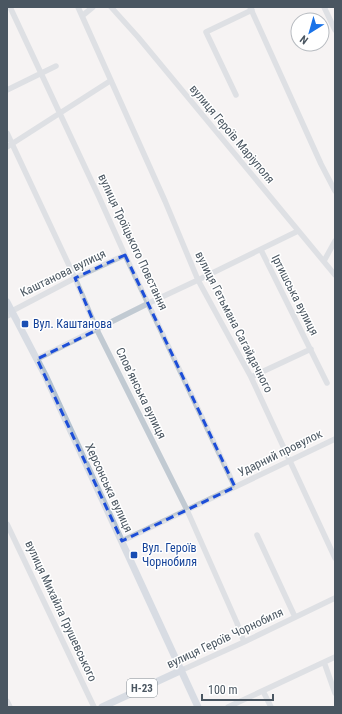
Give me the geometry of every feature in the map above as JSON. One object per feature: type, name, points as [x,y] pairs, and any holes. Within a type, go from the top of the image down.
[{"type":"main road","name":"Херсонська вулиця","points":[[7,302],[10,313],[37,359],[198,707]]},
{"type":"main road","name":"вулиця Героїв Чорнобиля","points":[[102,707],[182,670]]},
{"type":"street","name":"вулиця Троїцького Повстання","points":[[10,7],[235,487]]},
{"type":"street","name":"вулиця Гетьмана Сагайдачного","points":[[78,7],[165,201],[198,280],[251,377],[335,558]]},
{"type":"street","points":[[82,16],[92,7]]},
{"type":"street","name":"вулиця Героїв Маріуполя","points":[[111,7],[335,275]]},
{"type":"street","points":[[324,7],[335,30]]},
{"type":"street","points":[[236,95],[206,32],[251,9],[321,164],[335,191]]},
{"type":"street","points":[[7,90],[56,66]]},
{"type":"street","points":[[10,145],[110,81]]},
{"type":"street","name":"Словʼянська вулиця","points":[[7,133],[10,145],[75,278],[97,330],[187,510],[244,642]]},
{"type":"street","points":[[37,359],[298,231]]},
{"type":"street","points":[[324,261],[335,241]]},
{"type":"street","name":"Іртишська вулиця","points":[[261,250],[327,382]]},
{"type":"street","name":"Каштанова вулиця","points":[[10,313],[75,278],[125,255]]},
{"type":"street","name":"Іртишська вулиця","points":[[251,377],[311,349]]},
{"type":"street","name":"Ударний провулок","points":[[122,541],[335,439]]},
{"type":"street","name":"вулиця Михайла Грушевського","points":[[7,524],[94,707]]},
{"type":"street","points":[[257,536],[295,617]]},
{"type":"street","name":"вулиця Героїв Чорнобиля","points":[[182,670],[335,598]]},
{"type":"street","points":[[228,707],[263,692],[335,656]]},
{"type":"street","points":[[324,662],[335,693]]},
{"type":"street","points":[[263,692],[271,707]]},
{"type":"street","points":[[7,702],[10,707]]},
{"type":"highlighted area","points":[[125,255],[235,487],[122,541],[37,359],[97,330],[75,278]]},
{"type":"place","name":"Вул. Каштанова","points":[[25,324]]},
{"type":"place","name":"Вул. Героїв Чорнобиля","points":[[134,555]]}]
